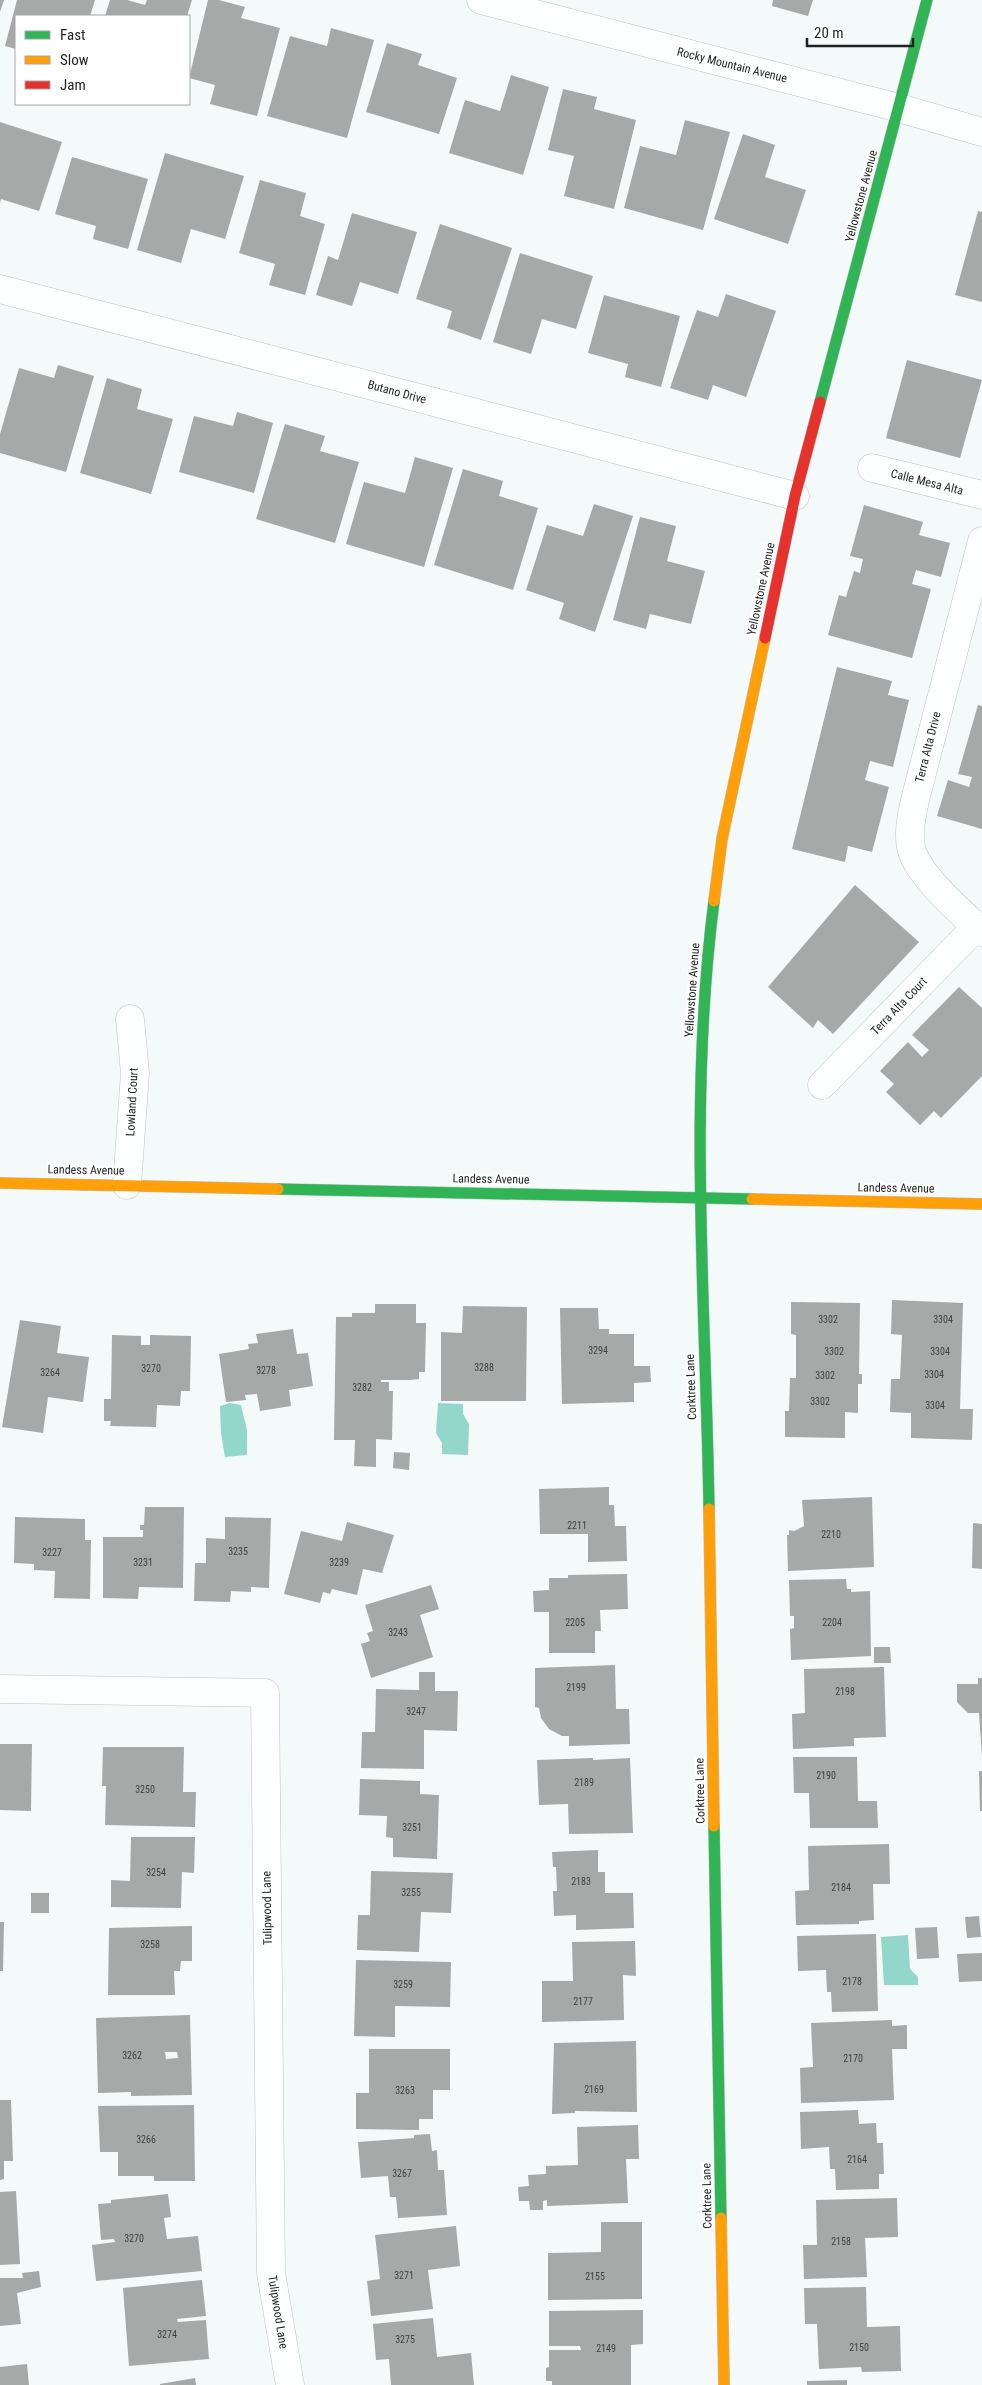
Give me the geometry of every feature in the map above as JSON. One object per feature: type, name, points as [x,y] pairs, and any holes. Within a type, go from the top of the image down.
[{"type":"street","name":"Rocky Mountain Avenue","points":[[481,0],[899,108],[982,132]]},
{"type":"street","name":"Yellowstone Avenue","points":[[702,1197],[702,1061],[706,964],[722,839],[795,496],[927,0]]},
{"type":"street","name":"Butano Drive","points":[[0,289],[795,496]]},
{"type":"street","name":"Calle Mesa Alta","points":[[872,468],[982,495]]},
{"type":"street","name":"Terra Alta Drive","points":[[979,929],[923,872],[911,848],[910,826],[915,800],[982,541]]},
{"type":"street","name":"Terra Alta Court","points":[[822,1085],[979,929]]},
{"type":"street","name":"Lowland Court","points":[[127,1185],[136,1073],[130,1019]]},
{"type":"street","name":"Landess Avenue","points":[[0,1183],[982,1204]]},
{"type":"street","name":"Corktree Lane","points":[[702,1197],[701,1277],[708,1462],[724,2385]]},
{"type":"street","name":"Tulipwood Lane","points":[[0,1689],[265,1693],[271,2273],[290,2385]]},
{"type":"shaded area","points":[[230,1403],[241,1405],[247,1430],[247,1455],[225,1457],[221,1433],[220,1406]]},
{"type":"shaded area","points":[[438,1403],[463,1404],[463,1414],[469,1424],[468,1455],[442,1454],[442,1443],[436,1433]]},
{"type":"shaded area","points":[[908,1935],[910,1969],[918,1977],[918,1985],[884,1985],[881,1937]]},
{"type":"building","points":[[0,0],[4,0],[0,12]]},
{"type":"building","points":[[17,0],[95,0],[90,15],[15,15],[15,49],[5,46]]},
{"type":"building","points":[[110,0],[127,0],[145,5],[147,0],[192,0],[187,15],[105,15]]},
{"type":"building","points":[[208,0],[219,0],[245,7],[241,18],[280,28],[257,116],[210,104],[215,85],[190,78]]},
{"type":"building","points":[[773,0],[813,0],[808,16],[772,6]]},
{"type":"building","points":[[331,28],[374,40],[347,138],[267,116],[290,36],[327,46]]},
{"type":"building","points":[[387,43],[422,54],[418,65],[457,78],[439,134],[366,112]]},
{"type":"building","points":[[511,75],[549,87],[523,175],[449,153],[465,100],[500,111]]},
{"type":"building","points":[[563,89],[597,97],[594,109],[636,120],[614,209],[564,196],[574,156],[548,150]]},
{"type":"building","points":[[685,120],[730,132],[703,230],[624,208],[640,146],[676,155]]},
{"type":"building","points":[[0,122],[62,142],[39,211],[1,199],[0,203]]},
{"type":"building","points":[[743,134],[775,145],[765,177],[806,190],[788,244],[714,219]]},
{"type":"building","points":[[165,153],[244,176],[225,239],[191,229],[181,263],[137,250]]},
{"type":"building","points":[[72,157],[148,179],[128,249],[93,239],[96,226],[55,214]]},
{"type":"building","points":[[260,180],[306,193],[300,216],[325,224],[305,295],[269,285],[275,264],[239,253]]},
{"type":"building","points":[[978,211],[982,212],[982,302],[955,295]]},
{"type":"building","points":[[352,213],[417,232],[398,294],[360,282],[352,306],[316,295],[328,256],[338,260]]},
{"type":"building","points":[[440,224],[512,248],[481,340],[447,328],[452,311],[416,299]]},
{"type":"building","points":[[520,253],[593,276],[576,329],[542,319],[531,354],[493,342]]},
{"type":"building","points":[[726,294],[776,311],[746,397],[713,385],[708,400],[670,388],[697,310],[718,317]]},
{"type":"building","points":[[604,295],[680,316],[661,387],[625,377],[628,364],[588,353]]},
{"type":"building","points":[[907,360],[982,380],[960,458],[886,438]]},
{"type":"building","points":[[58,365],[94,376],[66,472],[0,453],[0,434],[19,368],[54,378]]},
{"type":"building","points":[[107,378],[142,389],[137,409],[173,419],[151,494],[80,473]]},
{"type":"building","points":[[237,412],[273,423],[254,493],[179,472],[194,416],[233,426]]},
{"type":"building","points":[[285,424],[325,436],[320,451],[359,462],[335,543],[256,519]]},
{"type":"building","points":[[415,457],[453,468],[424,567],[346,544],[364,482],[405,493]]},
{"type":"building","points":[[463,469],[503,481],[499,496],[538,508],[513,590],[434,565]]},
{"type":"building","points":[[594,504],[633,516],[595,632],[559,619],[564,603],[526,590],[547,525],[583,536]]},
{"type":"building","points":[[864,505],[923,522],[919,535],[950,543],[941,577],[916,570],[912,584],[931,589],[912,658],[828,635],[839,595],[846,597],[854,571],[860,573],[863,559],[850,556]]},
{"type":"building","points":[[640,517],[676,526],[667,561],[705,571],[691,624],[650,614],[646,629],[613,620]]},
{"type":"building","points":[[837,667],[892,681],[888,695],[909,700],[893,767],[870,761],[865,780],[889,787],[872,852],[848,846],[845,862],[792,849]]},
{"type":"building","points":[[978,705],[982,706],[982,829],[937,816],[948,780],[969,787],[972,777],[958,774]]},
{"type":"building","points":[[855,885],[919,942],[833,1034],[818,1020],[813,1028],[768,987]]},
{"type":"building","points":[[959,987],[982,1008],[982,1076],[941,1118],[934,1111],[920,1125],[886,1092],[894,1084],[880,1071],[908,1042],[922,1057],[929,1050],[912,1035]]},
{"type":"building","points":[[892,1300],[963,1303],[960,1409],[973,1409],[972,1440],[911,1438],[911,1413],[890,1412],[891,1379],[900,1379],[902,1335],[891,1334]]},
{"type":"building","points":[[791,1302],[860,1303],[859,1374],[862,1374],[862,1384],[858,1384],[858,1413],[845,1412],[845,1438],[785,1437],[785,1411],[789,1411],[790,1378],[796,1378],[796,1335],[791,1334]]},
{"type":"building","points":[[375,1304],[416,1304],[416,1323],[426,1323],[425,1372],[419,1372],[419,1379],[381,1380],[381,1382],[389,1382],[389,1391],[393,1391],[392,1440],[376,1439],[376,1467],[354,1466],[355,1440],[334,1440],[336,1317],[352,1317],[352,1313],[375,1313]]},
{"type":"building","points":[[463,1306],[527,1307],[526,1401],[441,1401],[441,1332],[462,1333]]},
{"type":"building","points":[[560,1308],[598,1308],[599,1329],[609,1329],[609,1334],[634,1334],[634,1366],[650,1366],[651,1382],[634,1383],[634,1402],[562,1404]]},
{"type":"building","points":[[20,1320],[61,1326],[57,1353],[89,1357],[83,1402],[48,1397],[43,1433],[2,1427]]},
{"type":"building","points":[[293,1329],[297,1354],[308,1353],[313,1386],[289,1390],[291,1406],[260,1411],[257,1394],[245,1395],[246,1400],[226,1402],[219,1354],[249,1349],[248,1344],[258,1343],[256,1334]]},
{"type":"building","points":[[112,1335],[141,1336],[141,1345],[150,1345],[150,1335],[191,1336],[190,1391],[181,1391],[180,1406],[157,1405],[156,1427],[110,1426],[111,1421],[104,1421],[104,1399],[111,1399]]},
{"type":"building","points":[[394,1452],[410,1453],[409,1470],[393,1468]]},
{"type":"building","points":[[609,1487],[609,1505],[614,1505],[615,1526],[626,1526],[627,1561],[588,1562],[588,1534],[540,1534],[539,1489]]},
{"type":"building","points":[[872,1497],[874,1567],[788,1571],[787,1535],[789,1535],[789,1530],[794,1531],[804,1526],[802,1500]]},
{"type":"building","points":[[145,1507],[184,1507],[183,1588],[139,1587],[138,1599],[103,1598],[103,1537],[143,1537],[143,1530],[140,1530],[140,1525],[144,1525]]},
{"type":"building","points":[[15,1517],[85,1519],[85,1540],[91,1540],[90,1599],[54,1598],[55,1571],[34,1570],[34,1564],[14,1563]]},
{"type":"building","points":[[225,1517],[271,1518],[269,1588],[251,1587],[251,1592],[231,1591],[230,1602],[194,1601],[195,1563],[206,1563],[206,1538],[225,1539]]},
{"type":"building","points":[[347,1522],[394,1535],[382,1573],[363,1569],[357,1595],[332,1589],[330,1594],[323,1592],[320,1603],[284,1594],[301,1531],[342,1541]]},
{"type":"building","points":[[973,1523],[982,1524],[982,1569],[972,1568]]},
{"type":"building","points":[[627,1574],[628,1609],[600,1610],[601,1631],[595,1631],[595,1653],[549,1653],[549,1612],[534,1612],[533,1591],[549,1590],[549,1578],[568,1578],[568,1575]]},
{"type":"building","points":[[846,1579],[847,1589],[851,1589],[851,1592],[870,1591],[871,1656],[791,1660],[790,1629],[794,1628],[794,1616],[790,1616],[789,1580]]},
{"type":"building","points":[[431,1585],[439,1609],[420,1615],[433,1657],[371,1678],[361,1644],[370,1641],[367,1633],[373,1631],[365,1605]]},
{"type":"building","points":[[874,1647],[890,1647],[891,1663],[874,1663]]},
{"type":"building","points":[[615,1665],[616,1709],[629,1709],[630,1744],[569,1746],[569,1736],[562,1736],[549,1729],[541,1718],[539,1708],[535,1707],[535,1668]]},
{"type":"building","points":[[884,1667],[886,1737],[854,1738],[854,1746],[793,1749],[792,1714],[805,1713],[804,1669]]},
{"type":"building","points":[[419,1672],[435,1672],[435,1691],[458,1691],[457,1731],[424,1730],[424,1769],[361,1768],[362,1732],[375,1732],[376,1689],[419,1690]]},
{"type":"building","points":[[978,1678],[982,1678],[982,1757],[979,1713],[968,1713],[957,1702],[957,1684],[978,1684]]},
{"type":"building","points":[[0,1744],[32,1744],[31,1811],[0,1810]]},
{"type":"building","points":[[103,1747],[184,1747],[183,1792],[196,1792],[195,1827],[105,1825],[106,1786],[102,1786]]},
{"type":"building","points":[[793,1757],[857,1757],[858,1801],[877,1801],[878,1828],[810,1828],[809,1793],[794,1793]]},
{"type":"building","points":[[593,1758],[593,1760],[630,1758],[633,1833],[569,1834],[568,1804],[539,1805],[537,1760]]},
{"type":"building","points":[[979,1771],[982,1771],[982,1811],[980,1811]]},
{"type":"building","points":[[360,1779],[420,1781],[420,1794],[439,1795],[437,1859],[393,1857],[393,1838],[386,1837],[387,1816],[359,1815]]},
{"type":"building","points":[[131,1837],[195,1837],[194,1873],[182,1872],[181,1908],[111,1907],[111,1880],[130,1881]]},
{"type":"building","points":[[889,1844],[890,1884],[873,1884],[874,1920],[859,1921],[859,1924],[796,1925],[795,1891],[809,1890],[808,1846]]},
{"type":"building","points":[[598,1850],[598,1872],[605,1872],[605,1893],[633,1893],[634,1928],[576,1930],[576,1915],[554,1916],[553,1891],[557,1891],[556,1867],[553,1867],[552,1852]]},
{"type":"building","points":[[371,1871],[453,1873],[451,1913],[421,1912],[419,1952],[357,1950],[358,1915],[370,1915]]},
{"type":"building","points":[[31,1893],[49,1893],[49,1913],[31,1913]]},
{"type":"building","points":[[979,1916],[981,1937],[967,1938],[965,1917]]},
{"type":"building","points":[[0,1922],[4,1922],[3,1971],[0,1971]]},
{"type":"building","points":[[192,1926],[192,1961],[181,1961],[180,1971],[174,1971],[175,1995],[108,1995],[109,1928]]},
{"type":"building","points":[[937,1927],[939,1958],[917,1959],[915,1928]]},
{"type":"building","points":[[876,1934],[878,2011],[832,2012],[831,1992],[827,1992],[826,1970],[798,1971],[797,1936]]},
{"type":"building","points":[[635,1941],[636,1976],[623,1975],[624,2020],[542,2022],[542,1981],[573,1981],[572,1942]]},
{"type":"building","points":[[982,1953],[982,1981],[959,1982],[957,1954]]},
{"type":"building","points":[[356,1960],[451,1962],[450,2007],[395,2006],[395,2037],[354,2036]]},
{"type":"building","points":[[190,2015],[192,2095],[131,2096],[131,2092],[98,2093],[96,2018]],"holes":[[[165,2052],[177,2052],[178,2058],[166,2059]]]},
{"type":"building","points":[[892,2020],[892,2026],[907,2025],[907,2049],[892,2049],[894,2100],[801,2103],[800,2068],[813,2067],[811,2023]]},
{"type":"building","points":[[636,2041],[637,2112],[575,2111],[575,2113],[552,2114],[554,2043]]},
{"type":"building","points":[[369,2049],[450,2049],[450,2090],[433,2090],[433,2119],[419,2119],[419,2130],[356,2129],[356,2093],[369,2093]]},
{"type":"building","points":[[0,2100],[11,2100],[13,2161],[4,2161],[4,2179],[0,2180]]},
{"type":"building","points":[[194,2105],[195,2181],[154,2181],[154,2176],[118,2176],[118,2152],[100,2152],[98,2106]]},
{"type":"building","points":[[858,2110],[859,2124],[876,2123],[877,2143],[883,2143],[884,2174],[879,2174],[879,2189],[836,2190],[835,2169],[830,2169],[829,2147],[801,2149],[800,2112]]},
{"type":"building","points":[[638,2125],[639,2159],[626,2159],[628,2203],[547,2206],[547,2200],[543,2201],[543,2210],[530,2210],[529,2201],[519,2201],[518,2187],[529,2186],[528,2175],[546,2174],[546,2166],[578,2165],[577,2127]]},
{"type":"building","points":[[430,2134],[432,2151],[437,2150],[438,2170],[444,2170],[447,2215],[398,2218],[396,2197],[390,2197],[388,2176],[361,2178],[358,2142],[414,2138],[414,2135]]},
{"type":"building","points":[[16,2191],[20,2264],[0,2265],[0,2192]]},
{"type":"building","points":[[168,2194],[171,2217],[164,2218],[167,2239],[198,2236],[202,2271],[96,2281],[92,2245],[115,2242],[114,2239],[101,2240],[98,2204],[111,2203],[111,2200]]},
{"type":"building","points":[[897,2198],[898,2237],[865,2238],[867,2277],[804,2279],[803,2245],[817,2245],[816,2200]]},
{"type":"building","points":[[601,2222],[642,2222],[642,2299],[548,2300],[548,2253],[601,2252]]},
{"type":"building","points":[[456,2226],[460,2266],[428,2270],[433,2309],[371,2316],[367,2281],[380,2279],[375,2235]]},
{"type":"building","points":[[39,2271],[41,2287],[17,2293],[21,2324],[0,2326],[0,2278],[23,2278],[22,2273]]},
{"type":"building","points":[[202,2280],[206,2316],[177,2319],[178,2322],[206,2320],[209,2359],[129,2366],[123,2288]]},
{"type":"building","points":[[866,2287],[867,2327],[900,2326],[901,2371],[862,2372],[861,2367],[819,2369],[817,2324],[805,2324],[804,2288]]},
{"type":"building","points":[[643,2310],[643,2344],[631,2345],[631,2385],[552,2385],[552,2381],[546,2381],[546,2368],[549,2367],[549,2350],[581,2350],[580,2346],[549,2346],[549,2311]]},
{"type":"building","points":[[433,2318],[437,2357],[471,2353],[474,2385],[391,2385],[389,2359],[376,2360],[373,2324]]},
{"type":"building","points":[[27,2364],[29,2385],[0,2385],[0,2367]]},
{"type":"building","points":[[195,2378],[196,2385],[160,2385],[160,2384]]},
{"type":"building","points":[[847,2380],[847,2385],[807,2385],[807,2381]]},
{"type":"traffic: fast","points":[[820,402],[927,0]]},
{"type":"traffic: fast","points":[[709,1509],[702,1281],[700,1129],[706,977],[714,901]]},
{"type":"traffic: fast","points":[[278,1189],[752,1199]]},
{"type":"traffic: fast","points":[[714,1826],[721,2218]]},
{"type":"traffic: slow","points":[[714,901],[722,839],[765,638]]},
{"type":"traffic: slow","points":[[0,1183],[278,1189]]},
{"type":"traffic: slow","points":[[752,1199],[982,1204]]},
{"type":"traffic: slow","points":[[709,1509],[714,1826]]},
{"type":"traffic: slow","points":[[721,2218],[724,2385]]},
{"type":"traffic: jam","points":[[765,638],[795,496],[820,402]]}]
